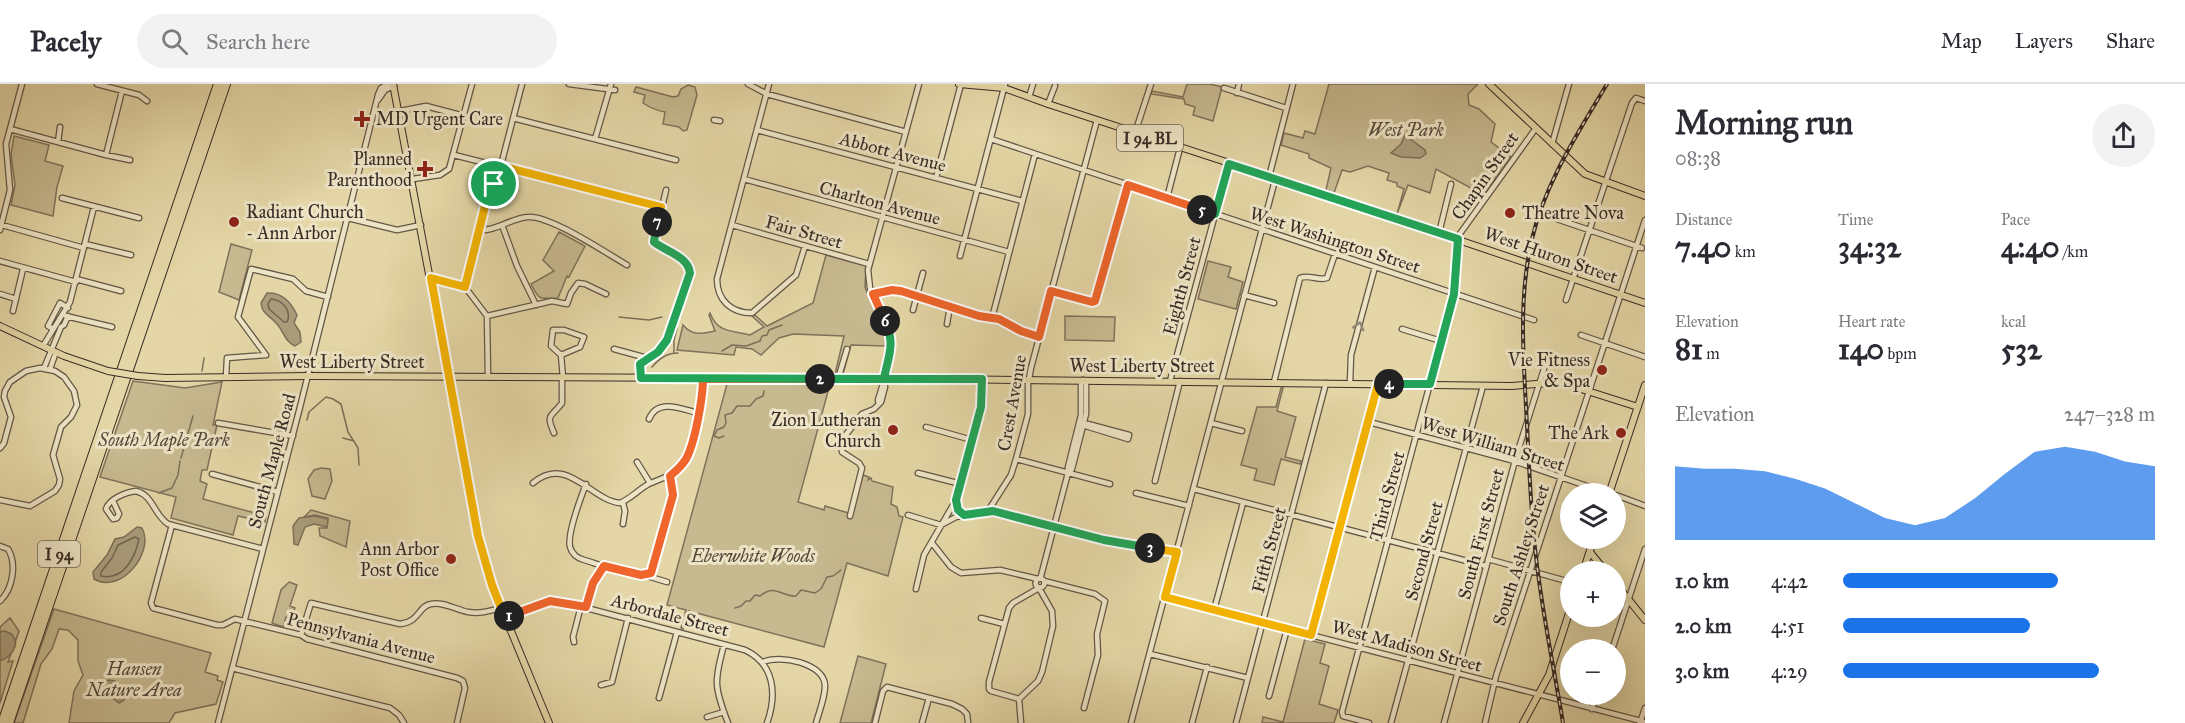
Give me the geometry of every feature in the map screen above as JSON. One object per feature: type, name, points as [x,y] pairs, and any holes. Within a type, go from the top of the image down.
[{"type":"highway","name":"I 94","points":[[2,723],[218,84]]},
{"type":"highway","name":"I 94","points":[[9,723],[226,84]]},
{"type":"main road","name":"I 94 BL","points":[[960,84],[1005,86]]},
{"type":"main road","points":[[998,84],[1005,86]]},
{"type":"main road","points":[[1489,84],[1585,174],[1645,196]]},
{"type":"main road","points":[[392,85],[400,111],[413,179],[478,536],[501,608],[549,723]]},
{"type":"main road","name":"West Huron Street","points":[[1005,86],[1048,104],[1645,303]]},
{"type":"main road","name":"West Liberty Street","points":[[0,326],[54,351],[108,371],[138,376],[838,379],[884,382],[982,379],[1483,386],[1559,382],[1638,407]]},
{"type":"main road","points":[[1613,483],[1645,385]]},
{"type":"main road","points":[[1587,561],[1591,549]]},
{"type":"main road","points":[[1590,552],[1597,561]]},
{"type":"main road","points":[[1626,597],[1645,620]]},
{"type":"main road","points":[[1523,723],[1553,663],[1565,627]]},
{"type":"street","points":[[22,84],[6,144],[4,164],[10,190],[1,228],[130,255]]},
{"type":"street","points":[[97,84],[139,95],[147,101]]},
{"type":"street","points":[[413,179],[445,173],[449,170],[472,84]]},
{"type":"street","points":[[465,287],[487,198],[501,166],[522,84]]},
{"type":"street","points":[[569,84],[612,88],[595,139]]},
{"type":"street","points":[[748,84],[767,94],[906,132]]},
{"type":"street","points":[[769,84],[717,279],[717,286],[724,303],[740,312],[752,313],[791,281],[798,270],[805,246]]},
{"type":"street","points":[[850,516],[862,468],[859,463],[842,452],[841,441],[862,414],[879,404],[881,386],[891,352],[892,337],[868,280],[869,264],[919,84]]},
{"type":"street","points":[[936,178],[960,84]]},
{"type":"street","points":[[1029,97],[1033,84]]},
{"type":"street","points":[[1135,133],[1151,84]]},
{"type":"street","points":[[1237,93],[1239,84]]},
{"type":"street","points":[[1131,723],[1274,184],[1270,173],[1293,84]]},
{"type":"street","points":[[1498,92],[1500,84]]},
{"type":"street","points":[[1552,144],[1569,84]]},
{"type":"street","name":"South Maple Road","points":[[218,723],[378,100],[392,85]]},
{"type":"street","points":[[960,256],[1005,86]]},
{"type":"street","points":[[1048,104],[1055,86]]},
{"type":"street","points":[[1224,88],[1286,108]]},
{"type":"street","points":[[106,155],[122,91]]},
{"type":"street","points":[[1566,300],[1632,103],[1635,99],[1645,101]]},
{"type":"street","points":[[400,111],[426,106],[464,116]]},
{"type":"street","points":[[513,118],[676,160]]},
{"type":"street","name":"Crest Avenue","points":[[988,511],[1011,475],[1017,459],[1028,414],[1029,380],[1039,337],[1097,120]]},
{"type":"street","points":[[58,142],[60,127]]},
{"type":"street","name":"Chapin Street","points":[[1458,239],[1536,128]]},
{"type":"street","points":[[10,129],[130,160]]},
{"type":"street","name":"Abbott Avenue","points":[[757,130],[1022,201]]},
{"type":"street","name":"West Washington Street","points":[[991,140],[1534,320]]},
{"type":"street","points":[[1167,198],[1180,147]]},
{"type":"street","points":[[992,318],[1035,154]]},
{"type":"street","points":[[454,155],[661,207]]},
{"type":"street","name":"Eighth Street","points":[[1170,381],[1229,164]]},
{"type":"street","name":"Charlton Avenue","points":[[744,179],[1009,252]]},
{"type":"street","points":[[1439,233],[1451,184]]},
{"type":"street","points":[[1051,291],[1095,301],[1128,185]]},
{"type":"street","points":[[639,378],[640,365],[658,352],[667,340],[690,273],[688,265],[683,260],[654,242],[666,190]]},
{"type":"street","points":[[62,198],[139,218]]},
{"type":"street","points":[[50,369],[76,281],[94,207]]},
{"type":"street","points":[[1548,216],[1639,247]]},
{"type":"street","points":[[348,218],[394,229],[421,225]]},
{"type":"street","points":[[480,230],[487,230],[521,218],[538,218],[558,226],[627,265]]},
{"type":"street","name":"South Ashley Street","points":[[1485,723],[1494,683],[1621,295],[1639,247],[1645,220]]},
{"type":"street","points":[[502,225],[517,266],[536,305]]},
{"type":"street","name":"Fair Street","points":[[732,225],[869,264]]},
{"type":"street","name":"Third Street","points":[[1349,721],[1342,714],[1454,294],[1458,239]]},
{"type":"street","points":[[1274,382],[1300,278],[1305,276],[1327,278],[1335,254]]},
{"type":"street","points":[[0,261],[121,291]]},
{"type":"street","points":[[1350,383],[1351,355],[1375,267]]},
{"type":"street","points":[[13,311],[23,268]]},
{"type":"street","points":[[226,377],[227,358],[266,355],[238,318],[251,269],[293,279],[306,291],[328,297]]},
{"type":"street","points":[[912,310],[923,273]]},
{"type":"street","points":[[431,278],[465,287],[487,316],[488,378]]},
{"type":"street","points":[[487,316],[552,301],[567,304],[571,292],[578,283],[606,294]]},
{"type":"street","points":[[873,294],[892,290],[916,296],[999,319],[1021,331],[1039,337]]},
{"type":"street","points":[[0,294],[16,299]]},
{"type":"street","points":[[1244,295],[1274,303]]},
{"type":"street","points":[[53,329],[48,326],[60,303],[68,308]]},
{"type":"street","points":[[946,324],[950,306]]},
{"type":"street","points":[[66,315],[112,327]]},
{"type":"street","points":[[43,346],[53,329],[66,315]]},
{"type":"street","points":[[554,433],[549,419],[550,414],[562,403],[563,378],[561,355],[551,346],[553,330],[564,330],[584,337],[580,347],[561,355]]},
{"type":"street","points":[[1402,330],[1441,341]]},
{"type":"street","points":[[1581,336],[1645,357]]},
{"type":"street","points":[[614,349],[647,358]]},
{"type":"street","points":[[838,379],[847,349]]},
{"type":"street","points":[[44,368],[54,351]]},
{"type":"street","name":"South First Street","points":[[1444,723],[1515,462],[1549,353]]},
{"type":"street","points":[[0,448],[4,443],[11,417],[4,397],[10,382],[26,371],[44,368],[64,377],[74,391],[77,405],[71,417],[61,427],[52,455],[60,479],[59,485],[55,491],[30,506],[0,500]]},
{"type":"street","points":[[533,483],[543,476],[560,474],[586,484],[610,502],[622,503],[650,483],[670,476],[686,459],[698,413],[703,379]]},
{"type":"street","points":[[916,589],[924,555],[956,500],[981,407],[982,379]]},
{"type":"street","points":[[1019,699],[1038,681],[1050,640],[1054,618],[1040,583],[1068,467],[1082,425],[1081,384],[1083,380]]},
{"type":"street","points":[[1155,481],[1180,381]]},
{"type":"street","name":"Fifth Street","points":[[1236,723],[1326,383]]},
{"type":"street","points":[[1311,635],[1378,384]]},
{"type":"street","name":"Second Street","points":[[1391,723],[1483,386]]},
{"type":"street","points":[[649,419],[652,412],[659,407],[675,407],[698,413]]},
{"type":"street","points":[[1638,407],[1645,410]]},
{"type":"street","name":"West William Street","points":[[1369,422],[1515,462],[1579,483]]},
{"type":"street","points":[[218,423],[293,436]]},
{"type":"street","points":[[1211,423],[1242,431]]},
{"type":"street","points":[[1082,425],[1129,435],[1128,439],[1082,425]]},
{"type":"street","points":[[926,427],[972,440]]},
{"type":"street","points":[[1017,459],[1110,484]]},
{"type":"street","points":[[637,462],[650,483]]},
{"type":"street","points":[[918,473],[961,484]]},
{"type":"street","points":[[212,474],[278,492]]},
{"type":"street","points":[[643,575],[651,573],[654,568],[666,524],[673,495],[670,476]]},
{"type":"street","points":[[586,484],[570,536],[570,549],[576,557],[667,582]]},
{"type":"street","points":[[1194,489],[1486,567]]},
{"type":"street","points":[[113,501],[132,491],[141,492],[147,496],[161,519],[172,525],[263,549]]},
{"type":"street","points":[[1136,493],[1189,506]]},
{"type":"street","points":[[1626,499],[1645,506]]},
{"type":"street","points":[[956,500],[958,510],[964,515]]},
{"type":"street","points":[[622,503],[625,511],[623,524]]},
{"type":"street","points":[[1214,610],[1243,503]]},
{"type":"street","points":[[941,525],[964,515],[988,511],[1104,540],[1177,552]]},
{"type":"street","points":[[908,515],[941,525]]},
{"type":"street","points":[[172,525],[152,606],[217,625],[223,625],[233,619],[244,621]]},
{"type":"street","points":[[932,543],[951,567],[961,573],[1000,570],[1040,583],[1100,596],[1105,604],[1097,634],[1099,648],[1084,708]]},
{"type":"street","points":[[0,546],[8,549],[13,560],[9,588],[0,601]]},
{"type":"street","points":[[1616,639],[1645,549]]},
{"type":"street","points":[[1488,559],[1560,579]]},
{"type":"street","points":[[574,642],[573,638],[583,606],[593,583],[604,566]]},
{"type":"street","points":[[1019,699],[991,691],[989,682],[1009,608],[1040,583]]},
{"type":"street","name":"West Madison Street","points":[[1165,597],[1642,722]]},
{"type":"street","name":"Arbordale Street","points":[[505,618],[543,603],[560,601],[752,653],[763,662]]},
{"type":"street","points":[[301,635],[311,603],[400,624],[414,619],[428,604],[435,603],[478,613],[501,608]]},
{"type":"street","points":[[601,685],[612,682],[628,618]]},
{"type":"street","points":[[981,618],[1004,624]]},
{"type":"street","name":"Pennsylvania Avenue","points":[[244,621],[457,678],[463,681],[465,687],[457,723]]},
{"type":"street","points":[[1269,696],[1287,629]]},
{"type":"street","points":[[659,698],[677,632]]},
{"type":"street","points":[[724,645],[716,684],[728,723]]},
{"type":"street","points":[[1150,654],[1248,678]]},
{"type":"street","points":[[767,723],[773,694],[772,682],[763,662],[771,658],[783,658],[806,664],[820,674],[825,686],[816,723]]},
{"type":"street","points":[[1192,723],[1207,667]]},
{"type":"street","points":[[232,668],[390,708],[399,715],[404,723]]},
{"type":"street","points":[[875,723],[883,690],[887,687],[957,705],[967,714],[968,723]]},
{"type":"street","points":[[922,723],[929,698]]},
{"type":"street","points":[[1019,699],[1021,723]]},
{"type":"street","points":[[1592,709],[1593,705]]},
{"type":"street","points":[[1642,722],[1645,708]]},
{"type":"street","points":[[707,717],[723,712]]},
{"type":"street","points":[[1349,721],[1369,723]]},
{"type":"green space","points":[[1187,84],[1210,84],[1222,87],[1213,121],[1193,115],[1195,107],[1185,104],[1184,99],[1151,94],[1152,91],[1183,97]]},
{"type":"green space","name":"West Park","points":[[1329,84],[1478,84],[1468,94],[1469,105],[1479,109],[1495,124],[1491,142],[1511,157],[1481,198],[1470,190],[1471,188],[1436,169],[1430,193],[1408,185],[1397,214],[1404,189],[1397,186],[1397,183],[1387,180],[1389,173],[1368,166],[1350,172],[1342,170],[1334,193],[1326,190],[1331,168],[1309,158],[1309,154],[1281,145],[1284,133],[1303,138],[1305,131],[1315,134]]},
{"type":"green space","points":[[688,85],[695,87],[697,95],[687,130],[683,131],[679,127],[663,124],[665,112],[643,103],[645,95],[634,92],[636,87],[673,97],[678,96],[681,89]]},
{"type":"green space","points":[[14,136],[49,145],[45,161],[63,166],[53,216],[11,205],[15,185],[11,155]]},
{"type":"green space","points":[[559,232],[585,246],[569,277],[567,276],[558,298],[541,298],[531,284],[554,271],[543,260]]},
{"type":"green space","points":[[231,244],[252,250],[239,300],[219,292]]},
{"type":"green space","points":[[826,255],[866,266],[865,287],[887,346],[851,345],[843,374],[835,374],[844,336],[793,334],[779,338],[761,355],[752,349],[736,347],[734,355],[677,350],[683,325],[697,333],[715,331],[710,313],[717,325],[722,328],[750,335],[764,327],[752,316],[755,315],[767,326],[813,303]]},
{"type":"green space","points":[[1208,261],[1231,267],[1228,277],[1243,282],[1236,309],[1198,299]]},
{"type":"green space","points":[[1065,316],[1115,317],[1114,341],[1065,340]]},
{"type":"green space","name":"South Maple Park","points":[[133,381],[185,388],[222,382],[213,425],[217,425],[207,470],[202,470],[200,481],[207,484],[203,499],[266,516],[265,522],[238,516],[233,535],[171,518],[176,497],[100,477]]},
{"type":"green space","name":"Eberwhite Woods","points":[[727,384],[830,384],[798,502],[824,510],[825,506],[852,514],[863,475],[869,477],[868,480],[871,478],[872,481],[893,487],[891,504],[897,507],[899,516],[903,517],[888,576],[847,563],[824,647],[689,611],[683,629],[681,628],[686,610],[667,605]]},
{"type":"green space","points":[[1281,388],[1283,388],[1277,411],[1296,417],[1285,457],[1301,461],[1300,464],[1281,459],[1274,485],[1254,480],[1257,469],[1241,465],[1257,407],[1276,407]]},
{"type":"green space","points":[[330,469],[332,481],[325,499],[312,496],[308,479],[314,470]]},
{"type":"green space","points":[[311,510],[350,521],[346,547],[320,536],[319,528],[327,528],[328,518],[315,515],[304,517]]},
{"type":"green space","points":[[289,582],[297,585],[290,606],[295,608],[291,618],[286,617],[283,627],[272,623],[281,590]]},
{"type":"green space","name":"Hansen Nature Area","points":[[54,609],[211,653],[205,672],[218,676],[217,680],[223,682],[216,704],[175,713],[169,723],[69,723],[74,691],[83,675],[78,661],[78,640],[68,630],[59,629],[52,649],[41,664],[23,723],[14,723]]},
{"type":"green space","points":[[10,618],[19,631],[8,662],[13,661],[0,703],[0,627]]},
{"type":"green space","points":[[1305,639],[1325,644],[1320,663],[1329,666],[1319,704],[1338,710],[1334,723],[1262,723],[1263,717],[1283,722]]},
{"type":"green space","points":[[858,656],[886,664],[871,723],[840,723]]},
{"type":"water","points":[[1405,135],[1425,150],[1426,154],[1420,158],[1401,157],[1391,153],[1401,144]]},
{"type":"water","points":[[267,293],[282,296],[295,310],[297,315],[294,323],[300,332],[301,342],[295,346],[263,310],[261,303]]},
{"type":"water","points":[[315,516],[328,519],[327,527],[314,524],[305,527],[298,545],[294,544],[293,526],[299,518]]},
{"type":"water","points":[[137,527],[142,528],[145,537],[144,548],[133,568],[125,576],[115,581],[105,582],[94,579],[93,572],[107,555],[115,539],[124,537]]},
{"type":"water","points":[[5,631],[14,638],[15,647],[5,659],[0,661],[0,632]]},
{"type":"water","points":[[108,680],[115,681],[121,686],[124,700],[119,703],[105,692],[103,684]]},
{"type":"waterway","points":[[619,317],[649,320],[662,317]]},
{"type":"waterway","points":[[722,351],[732,345],[746,346],[760,341],[769,330],[782,325]]},
{"type":"waterway","points":[[674,353],[677,328]]},
{"type":"waterway","points":[[652,367],[663,357],[678,353]]},
{"type":"waterway","points":[[202,371],[204,358]]},
{"type":"waterway","points":[[724,436],[719,438],[714,436],[717,430],[724,427],[725,415],[732,413],[737,406],[750,406],[756,399],[763,396],[764,391]]},
{"type":"waterway","points":[[307,420],[309,412],[326,397],[341,404],[348,432],[358,448],[359,465]]},
{"type":"waterway","points":[[181,458],[193,416]]},
{"type":"waterway","points":[[343,438],[354,441]]},
{"type":"waterway","points":[[159,493],[172,488],[178,475],[180,461]]},
{"type":"waterway","points":[[735,608],[750,601],[755,595],[760,596],[770,591],[791,596],[796,596],[801,590],[815,593],[821,589],[827,577],[841,570]]},
{"type":"railway","points":[[1563,723],[1541,598],[1534,538],[1524,365],[1525,281],[1532,239],[1545,198],[1574,140],[1607,84]]},
{"type":"place","name":"MD Urgent Care","points":[[362,119]]},
{"type":"place","name":"Planned Parenthood","points":[[425,169]]},
{"type":"place","name":"Theatre Nova","points":[[1510,213]]},
{"type":"place","name":"Radiant Church - Ann Arbor","points":[[234,222]]},
{"type":"place","name":"Vie Fitness & Spa","points":[[1602,370]]},
{"type":"place","name":"Zion Lutheran Church","points":[[893,430]]},
{"type":"place","name":"The Ark","points":[[1621,433]]},
{"type":"place","name":"Ann Arbor Post Office","points":[[451,559]]},
{"type":"route","points":[[1229,164],[1458,239],[1454,294],[1430,384],[1378,384],[1311,635],[1165,597],[1177,552],[1104,540],[993,511],[964,515],[958,510],[956,500],[981,407],[982,379],[877,380],[703,379],[702,398],[691,448],[686,459],[670,476],[673,495],[651,573],[633,574],[604,566],[593,583],[586,607],[550,601],[505,618],[492,585],[478,536],[431,278],[465,287],[487,198],[494,184],[501,166],[661,207],[654,242],[683,260],[688,265],[690,273],[667,340],[658,352],[640,364],[641,378],[884,379],[891,352],[892,337],[873,294],[881,291],[901,291],[979,316],[999,319],[1021,331],[1039,337],[1051,291],[1095,301],[1128,185],[1215,214],[1229,164]]}]
